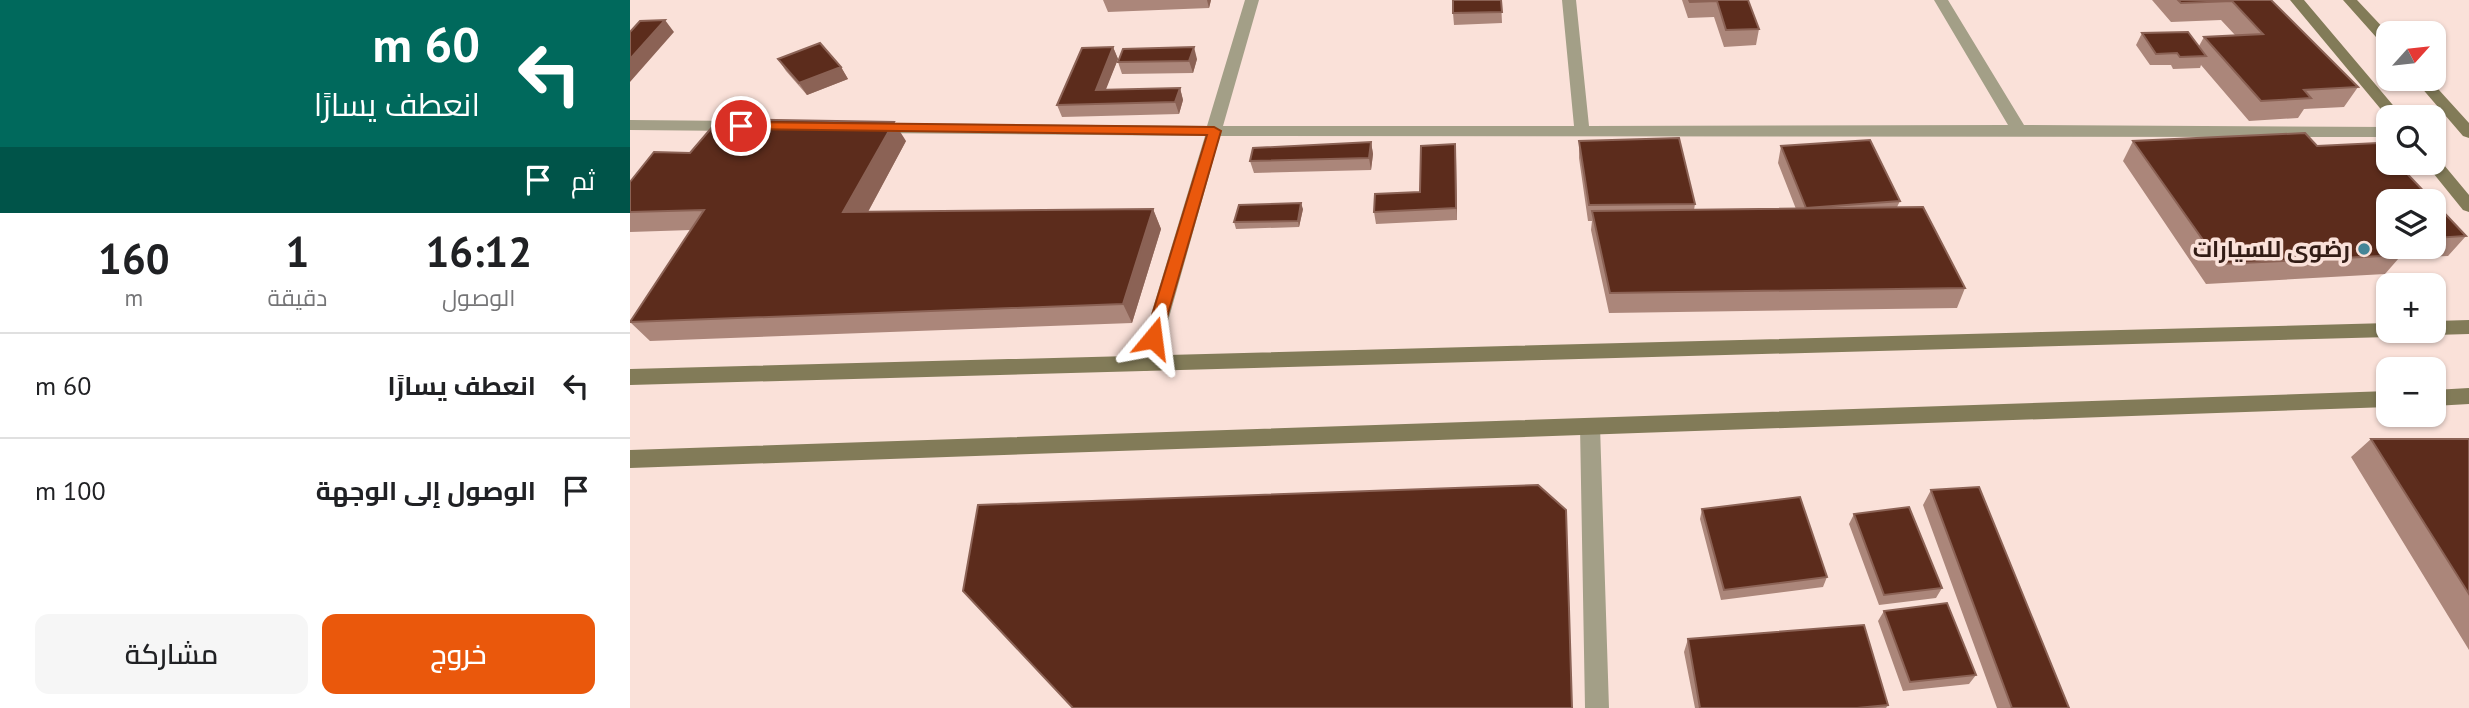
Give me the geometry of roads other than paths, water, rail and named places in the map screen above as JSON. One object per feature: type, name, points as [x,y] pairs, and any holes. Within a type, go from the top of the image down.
[{"type":"main road","points":[[2297,0],[2385,105]]},
{"type":"main road","points":[[2350,0],[2376,29]]},
{"type":"main road","points":[[2432,91],[2469,133]]},
{"type":"main road","points":[[2447,108],[2469,123]]},
{"type":"main road","points":[[2443,175],[2469,206]]},
{"type":"main road","points":[[2446,328],[2469,327]]},
{"type":"main road","points":[[630,377],[2376,330]]},
{"type":"main road","points":[[2446,397],[2469,396]]},
{"type":"main road","points":[[630,460],[2376,399]]},
{"type":"street","points":[[1146,364],[1252,0]]},
{"type":"street","points":[[1569,0],[1582,131]]},
{"type":"street","points":[[1941,0],[2019,130]]},
{"type":"street","points":[[630,125],[755,127]]},
{"type":"street","points":[[853,127],[1214,131],[2376,132]]},
{"type":"street","points":[[1590,426],[1597,708]]},
{"type":"place","name":"رضوى للسيارات","points":[[2364,249]]}]
